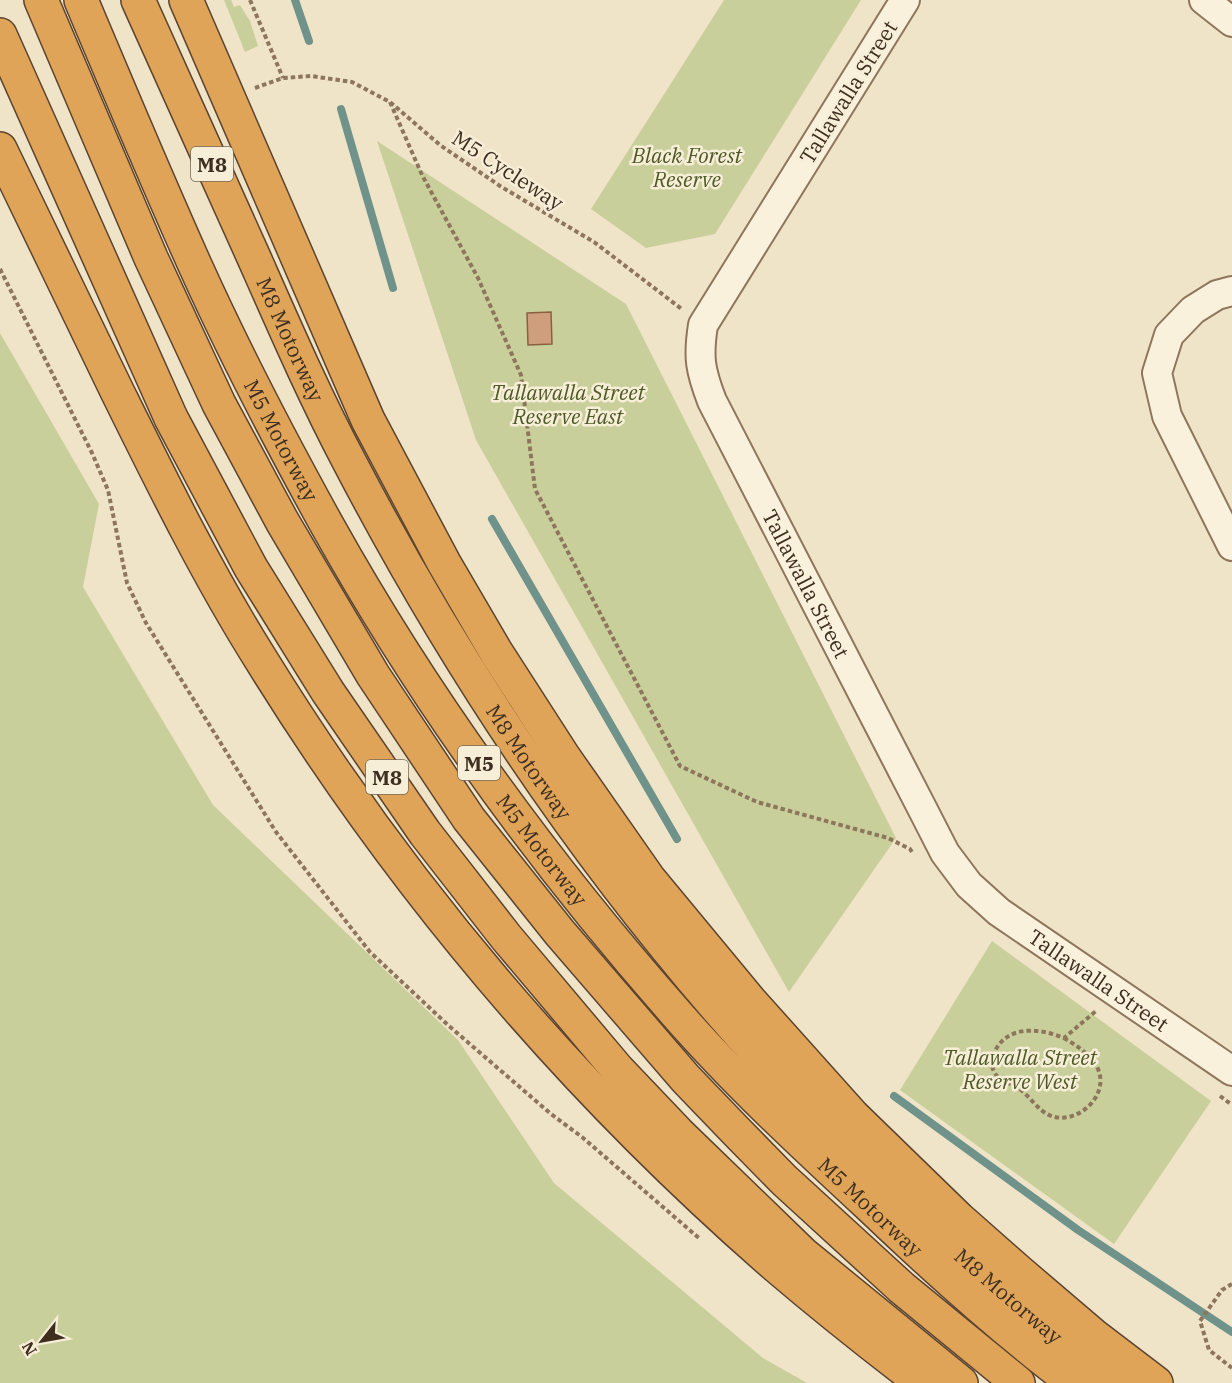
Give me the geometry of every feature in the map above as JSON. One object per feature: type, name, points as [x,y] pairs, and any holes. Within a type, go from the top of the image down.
[{"type":"highway","name":"M5 Motorway","points":[[41,0],[151,258],[219,404],[282,521],[373,675],[470,819],[560,933],[686,1079],[729,1124],[784,1180],[894,1280],[1018,1383]]},
{"type":"highway","name":"M5 Motorway","points":[[81,0],[195,265],[252,384],[327,525],[365,591],[434,699],[514,813],[591,912],[676,1013],[745,1086],[952,1283],[1029,1349],[1074,1383]]},
{"type":"highway","name":"M8 Motorway","points":[[138,0],[286,329],[348,460],[405,566],[466,669],[545,787],[637,913],[685,972],[748,1045],[832,1135],[929,1227],[1067,1346],[1116,1383]]},
{"type":"highway","points":[[186,0],[373,430],[444,563],[496,652],[563,756],[649,879],[750,1000],[853,1116],[959,1219],[1018,1271],[1093,1335],[1156,1383]]},
{"type":"highway","name":"M8","points":[[0,35],[176,428],[257,578],[328,692],[425,833],[506,937],[618,1070],[678,1133],[803,1254],[961,1383]]},
{"type":"highway","points":[[0,149],[182,522],[258,656],[383,842],[466,948],[545,1038],[655,1153],[776,1266],[922,1383]]},
{"type":"street","name":"Tallawalla Street","points":[[905,0],[703,325],[699,351],[702,375],[712,400],[945,853],[969,885],[999,912],[1222,1081]]},
{"type":"street","points":[[1204,0],[1232,22]]},
{"type":"street","points":[[1232,291],[1217,295],[1193,310],[1169,335],[1157,373],[1167,417],[1232,546]]},
{"type":"path","points":[[250,0],[284,78]]},
{"type":"path","name":"M5 Cycleway","points":[[253,89],[284,78],[310,76],[352,82],[390,102],[440,145],[500,186],[594,242],[703,325]]},
{"type":"path","points":[[390,102],[422,175],[478,278],[521,375],[535,489],[680,766],[757,802],[888,838],[910,849],[916,857]]},
{"type":"path","points":[[1064,1038],[1099,1008]]},
{"type":"path","points":[[1039,1030],[1064,1038],[1091,1058],[1100,1077],[1097,1092],[1089,1106],[1078,1115],[1064,1118],[1050,1116],[1020,1089],[999,1080],[991,1064],[999,1044],[1015,1033],[1039,1030]]},
{"type":"path","points":[[1222,1081],[1232,1105]]},
{"type":"path","points":[[1232,1284],[1222,1290],[1200,1321],[1209,1350],[1232,1368]]},
{"type":"green space","points":[[224,0],[231,0],[234,7],[240,5],[250,21],[258,46],[245,52]]},
{"type":"green space","name":"Black Forest Reserve","points":[[724,0],[861,0],[715,234],[646,248],[591,209]]},
{"type":"green space","name":"Tallawalla Street Reserve East","points":[[377,141],[626,304],[896,838],[789,992],[476,440]]},
{"type":"green space","points":[[0,333],[99,504],[83,587],[213,805],[458,1040],[554,1183],[763,1358],[807,1383],[0,1383]]},
{"type":"green space","name":"Tallawalla Street Reserve West","points":[[992,941],[1211,1101],[1114,1244],[900,1090]]},
{"type":"building","points":[[551,312],[552,344],[528,345],[527,313]]},
{"type":"waterway","points":[[295,0],[309,41]]},
{"type":"waterway","points":[[341,109],[393,288]]},
{"type":"waterway","points":[[492,519],[677,839]]},
{"type":"waterway","points":[[894,1096],[1078,1230],[1232,1332]]}]
